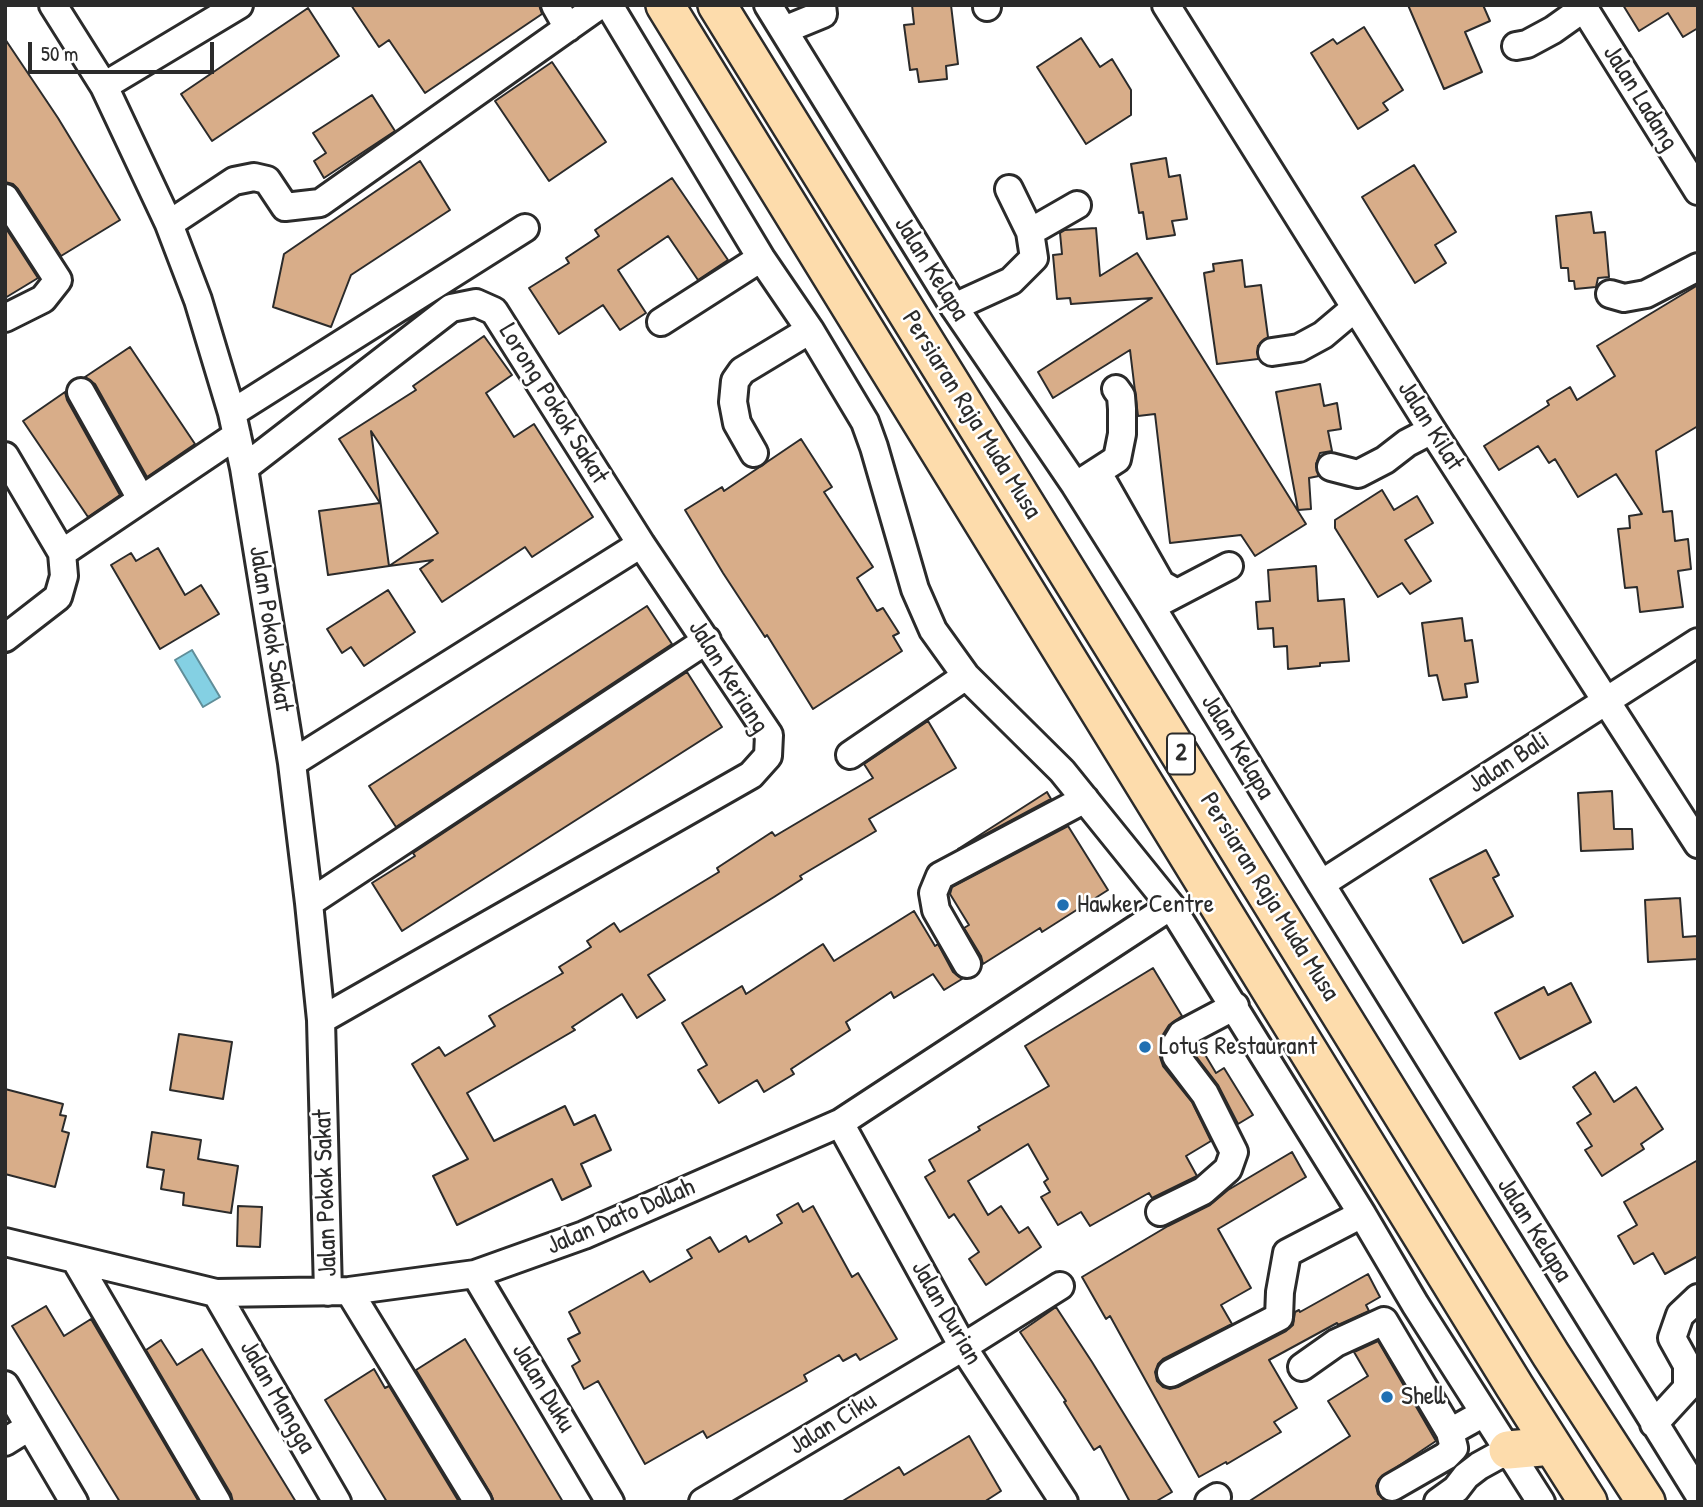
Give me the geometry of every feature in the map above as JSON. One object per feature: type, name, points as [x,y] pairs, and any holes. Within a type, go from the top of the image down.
[{"type":"highway","name":"Persiaran Raja Muda Musa","points":[[665,5],[1588,1502]]},
{"type":"highway","name":"Persiaran Raja Muda Musa","points":[[717,5],[1551,1355],[1646,1502]]},
{"type":"highway","points":[[1508,1450],[1552,1446]]},
{"type":"street","name":"Jalan Pokok Sakat","points":[[53,5],[104,86],[169,224],[198,300],[244,468],[292,763],[309,903],[321,1020],[339,1291]]},
{"type":"street","points":[[104,86],[239,5]]},
{"type":"street","points":[[169,224],[234,181],[254,177],[267,180],[285,207],[320,203],[562,16],[600,5]]},
{"type":"street","points":[[609,5],[761,258],[810,330],[864,422],[874,447],[915,589],[933,630],[966,676],[1062,771],[1171,906],[1235,1006],[1415,1304],[1541,1502]]},
{"type":"street","name":"Jalan Kelapa","points":[[768,5],[954,307],[1086,479],[1151,606],[1698,1493]]},
{"type":"street","name":"Jalan Kilat","points":[[1166,5],[1432,430],[1698,844]]},
{"type":"street","points":[[1516,46],[1527,44],[1553,30],[1583,7]]},
{"type":"street","name":"Jalan Ladang","points":[[1583,7],[1698,191]]},
{"type":"street","points":[[784,30],[827,8]]},
{"type":"street","points":[[954,307],[1011,281],[1034,258],[1031,232],[1009,189]]},
{"type":"street","points":[[5,198],[58,280],[43,299],[5,318]]},
{"type":"street","points":[[1031,232],[1077,205]]},
{"type":"street","points":[[62,553],[213,454],[234,424],[526,228]]},
{"type":"street","points":[[661,322],[761,258]]},
{"type":"street","points":[[1610,294],[1624,298],[1646,293],[1698,267]]},
{"type":"street","name":"Lorong Pokok Sakat","points":[[244,468],[450,307],[476,303],[494,312],[641,544]]},
{"type":"street","points":[[1272,352],[1299,348],[1323,335],[1355,308]]},
{"type":"street","points":[[754,453],[737,423],[733,402],[735,381],[742,371],[810,330]]},
{"type":"street","points":[[1116,388],[1121,396],[1122,409],[1122,434],[1117,459],[1086,479],[1161,584],[1177,593]]},
{"type":"street","points":[[81,393],[141,499]]},
{"type":"street","points":[[1331,467],[1358,474],[1432,430]]},
{"type":"street","points":[[5,456],[62,553],[64,576],[58,597],[5,638]]},
{"type":"street","points":[[292,763],[641,544]]},
{"type":"street","name":"Jalan Keriang","points":[[321,1020],[751,775],[768,756],[769,735],[641,544]]},
{"type":"street","points":[[1151,606],[1229,566]]},
{"type":"street","points":[[309,903],[707,640]]},
{"type":"street","name":"Jalan Bali","points":[[1321,884],[1698,642]]},
{"type":"street","points":[[850,755],[966,676]]},
{"type":"street","points":[[967,964],[936,910],[933,893],[940,876],[1085,799]]},
{"type":"street","name":"Jalan Dato Dollah","points":[[5,1242],[216,1293],[339,1291],[475,1274],[584,1235],[840,1123],[1171,906]]},
{"type":"street","points":[[1160,1212],[1203,1191],[1228,1169],[1234,1152],[1205,1094],[1176,1056],[1176,1044],[1182,1034],[1235,1006]]},
{"type":"street","name":"Jalan Durian","points":[[840,1123],[963,1347],[1063,1500]]},
{"type":"street","points":[[1171,1373],[1279,1317],[1280,1292],[1287,1253],[1362,1214]]},
{"type":"street","points":[[76,1261],[217,1502]]},
{"type":"street","name":"Jalan Duku","points":[[475,1274],[610,1502]]},
{"type":"street","name":"Jalan Ciku","points":[[703,1502],[1060,1286]]},
{"type":"street","points":[[339,1291],[478,1502]]},
{"type":"street","name":"Jalan Mangga","points":[[216,1293],[337,1502]]},
{"type":"street","points":[[1654,1424],[1687,1388],[1687,1365],[1672,1338],[1680,1315],[1698,1298]]},
{"type":"street","points":[[1302,1367],[1336,1343],[1415,1304]]},
{"type":"street","points":[[1384,1321],[1450,1432],[1454,1448],[1446,1456],[1392,1487]]},
{"type":"street","points":[[5,1385],[74,1502]]},
{"type":"street","points":[[1450,1432],[1484,1413]]},
{"type":"street","points":[[5,1442],[29,1427]]},
{"type":"street","points":[[1438,1502],[1456,1489],[1466,1476],[1479,1466],[1508,1450]]},
{"type":"water","points":[[192,650],[220,697],[203,707],[175,660]]},
{"type":"building","points":[[351,5],[539,5],[542,14],[425,93],[389,40],[379,47]]},
{"type":"building","points":[[912,5],[951,5],[958,64],[946,66],[947,79],[919,82],[917,69],[910,70],[904,25],[914,24]]},
{"type":"building","points":[[1408,5],[1483,5],[1490,21],[1465,32],[1482,72],[1444,89]]},
{"type":"building","points":[[1623,5],[1698,5],[1698,28],[1683,37],[1668,13],[1639,31]]},
{"type":"building","points":[[308,8],[339,56],[212,141],[181,94]]},
{"type":"building","points":[[1364,27],[1403,90],[1383,103],[1388,110],[1358,129],[1311,53],[1333,39],[1337,44]]},
{"type":"building","points":[[1081,38],[1100,67],[1112,59],[1131,90],[1131,115],[1086,144],[1037,67]]},
{"type":"building","points":[[5,39],[58,118],[120,220],[61,256],[18,189],[5,182]]},
{"type":"building","points":[[552,62],[606,142],[549,181],[495,101]]},
{"type":"building","points":[[372,95],[395,131],[324,178],[314,161],[326,153],[313,133]]},
{"type":"building","points":[[1166,158],[1169,177],[1180,175],[1187,219],[1172,221],[1175,235],[1147,239],[1143,212],[1139,213],[1131,164]]},
{"type":"building","points":[[420,161],[450,210],[351,275],[331,327],[273,307],[284,254]]},
{"type":"building","points":[[1414,165],[1456,232],[1435,245],[1446,263],[1415,283],[1362,197]]},
{"type":"building","points":[[672,178],[728,260],[698,280],[668,236],[618,270],[646,313],[620,330],[603,305],[559,334],[529,288],[569,263],[566,258],[599,236],[595,230]]},
{"type":"building","points":[[1591,212],[1594,233],[1605,232],[1609,277],[1598,278],[1596,287],[1575,289],[1574,281],[1569,281],[1568,268],[1561,268],[1556,216]]},
{"type":"building","points":[[5,227],[38,278],[5,298]]},
{"type":"building","points":[[1096,228],[1100,276],[1137,253],[1306,524],[1255,556],[1241,535],[1170,543],[1155,414],[1138,416],[1130,350],[1053,398],[1038,372],[1152,298],[1071,304],[1070,298],[1057,299],[1053,255],[1062,254],[1060,233],[1065,230]]},
{"type":"building","points":[[1242,260],[1245,287],[1261,285],[1268,337],[1258,346],[1258,359],[1217,364],[1204,273],[1214,271],[1213,264]]},
{"type":"building","points":[[1698,285],[1698,426],[1656,451],[1663,512],[1672,511],[1675,541],[1688,539],[1691,569],[1678,571],[1683,607],[1640,612],[1637,587],[1625,588],[1618,529],[1630,528],[1629,516],[1642,514],[1616,474],[1578,497],[1555,459],[1549,463],[1538,446],[1499,470],[1484,446],[1549,405],[1547,401],[1570,387],[1577,400],[1615,376],[1597,346]]},
{"type":"building","points":[[484,336],[512,375],[486,393],[514,437],[534,424],[593,517],[532,557],[525,547],[442,602],[420,569],[433,560],[328,575],[319,511],[380,503],[339,439],[416,390],[413,386]],"holes":[[[371,431],[438,533],[389,566]]]},
{"type":"building","points":[[130,347],[195,444],[147,477],[95,384],[85,377]]},
{"type":"building","points":[[1320,384],[1324,406],[1337,403],[1341,429],[1328,431],[1332,451],[1320,453],[1316,464],[1319,476],[1309,478],[1311,509],[1298,510],[1276,392]]},
{"type":"building","points":[[65,392],[120,495],[88,517],[23,421]]},
{"type":"building","points":[[801,439],[832,487],[824,492],[873,567],[857,578],[877,611],[883,608],[899,633],[893,636],[902,651],[813,709],[767,635],[765,637],[723,573],[685,510],[722,487],[724,491]]},
{"type":"building","points":[[1382,490],[1394,510],[1417,496],[1433,523],[1405,540],[1431,581],[1410,594],[1402,583],[1378,597],[1335,528],[1335,520]]},
{"type":"building","points":[[158,548],[185,595],[201,585],[219,614],[160,649],[111,565],[131,553],[136,561]]},
{"type":"building","points":[[1316,566],[1318,601],[1344,599],[1349,661],[1288,669],[1287,646],[1274,647],[1273,628],[1258,629],[1256,602],[1270,601],[1268,570]]},
{"type":"building","points":[[388,590],[415,632],[364,666],[351,647],[342,653],[327,629]]},
{"type":"building","points":[[647,606],[672,644],[396,827],[369,786]]},
{"type":"building","points":[[1462,618],[1465,641],[1472,640],[1478,682],[1465,684],[1467,697],[1443,700],[1437,675],[1429,676],[1422,623]]},
{"type":"building","points":[[687,672],[722,727],[402,931],[372,883],[415,856],[413,853]]},
{"type":"building","points":[[928,721],[956,768],[869,819],[876,831],[800,876],[802,879],[648,975],[665,1000],[637,1018],[622,994],[572,1027],[575,1030],[467,1093],[494,1141],[565,1106],[574,1125],[595,1115],[611,1150],[581,1164],[591,1186],[562,1200],[552,1179],[457,1225],[433,1176],[468,1159],[412,1064],[439,1047],[445,1056],[495,1026],[489,1016],[563,973],[559,967],[591,947],[587,941],[614,923],[620,932],[719,872],[717,868],[772,832],[775,836],[873,778],[864,764]]},
{"type":"building","points":[[1612,791],[1614,829],[1632,829],[1633,849],[1581,851],[1578,793]]},
{"type":"building","points":[[1047,792],[1051,799],[958,849]]},
{"type":"building","points":[[1068,826],[1108,890],[1042,932],[1040,928],[983,964],[964,928],[969,925],[950,894],[952,887]]},
{"type":"building","points":[[1486,850],[1499,875],[1493,878],[1513,916],[1463,943],[1430,879]]},
{"type":"building","points":[[1680,898],[1683,937],[1698,936],[1698,959],[1648,962],[1645,900]]},
{"type":"building","points":[[914,911],[935,946],[938,944],[953,972],[962,979],[944,990],[933,974],[894,998],[891,992],[846,1022],[850,1030],[791,1069],[794,1074],[764,1092],[757,1080],[719,1103],[698,1070],[707,1065],[682,1023],[742,986],[746,994],[823,944],[834,961]]},
{"type":"building","points":[[1153,968],[1182,1016],[1169,1025],[1162,1036],[1160,1057],[1163,1066],[1192,1102],[1211,1141],[1186,1156],[1197,1176],[1152,1198],[1149,1193],[1090,1226],[1081,1212],[1058,1225],[1041,1197],[1050,1192],[1044,1182],[1048,1179],[1028,1144],[968,1181],[988,1215],[1001,1206],[1019,1233],[1028,1227],[1041,1247],[986,1285],[969,1259],[979,1252],[954,1214],[949,1218],[925,1177],[935,1171],[929,1160],[980,1130],[978,1127],[1049,1086],[1025,1046]]},
{"type":"building","points":[[1571,983],[1591,1022],[1520,1059],[1495,1013],[1544,987],[1548,995]]},
{"type":"building","points":[[179,1034],[232,1042],[223,1099],[170,1090]]},
{"type":"building","points":[[1198,1043],[1216,1073],[1224,1068],[1253,1115],[1238,1124],[1218,1085],[1192,1051],[1193,1046]]},
{"type":"building","points":[[1595,1072],[1614,1102],[1636,1087],[1663,1129],[1641,1144],[1644,1149],[1602,1176],[1585,1150],[1592,1146],[1577,1123],[1591,1114],[1573,1087]]},
{"type":"building","points":[[5,1089],[63,1104],[60,1115],[66,1116],[62,1131],[69,1133],[55,1187],[5,1174]]},
{"type":"building","points":[[152,1132],[201,1140],[198,1159],[238,1166],[231,1213],[183,1205],[184,1193],[161,1189],[164,1170],[147,1167]]},
{"type":"building","points":[[1292,1152],[1306,1177],[1218,1229],[1251,1288],[1221,1305],[1232,1324],[1163,1359],[1155,1372],[1157,1381],[1170,1389],[1178,1387],[1286,1331],[1293,1325],[1295,1312],[1300,1312],[1368,1274],[1380,1297],[1366,1305],[1369,1311],[1338,1325],[1337,1323],[1269,1360],[1297,1408],[1274,1422],[1281,1432],[1199,1477],[1110,1316],[1106,1319],[1082,1277],[1168,1226],[1210,1205],[1228,1190]]},
{"type":"building","points":[[1698,1160],[1698,1256],[1665,1274],[1653,1253],[1634,1264],[1618,1236],[1637,1225],[1624,1202]]},
{"type":"building","points":[[798,1203],[803,1212],[813,1206],[852,1277],[858,1273],[897,1339],[860,1360],[856,1354],[843,1361],[839,1355],[804,1375],[807,1381],[707,1438],[703,1431],[645,1464],[598,1381],[584,1389],[572,1366],[580,1361],[568,1339],[580,1333],[569,1312],[643,1271],[650,1282],[692,1258],[687,1250],[710,1237],[719,1252],[746,1236],[749,1242],[782,1223],[777,1215]]},
{"type":"building","points":[[238,1206],[262,1207],[260,1247],[237,1246]]},
{"type":"building","points":[[46,1306],[64,1336],[91,1319],[199,1502],[120,1502],[12,1326]]},
{"type":"building","points":[[1056,1307],[1172,1492],[1155,1502],[1130,1502],[1100,1446],[1094,1450],[1064,1402],[1066,1401],[1020,1332]]},
{"type":"building","points":[[465,1339],[563,1502],[494,1502],[416,1370]]},
{"type":"building","points":[[161,1340],[177,1365],[202,1349],[296,1502],[233,1502],[231,1494],[146,1350]]},
{"type":"building","points":[[1378,1341],[1436,1441],[1379,1479],[1376,1486],[1378,1494],[1388,1502],[1248,1502],[1350,1436],[1328,1401],[1368,1376],[1354,1352]]},
{"type":"building","points":[[374,1369],[385,1388],[389,1386],[459,1502],[387,1502],[325,1400]]},
{"type":"building","points":[[969,1436],[1001,1491],[984,1502],[841,1502],[899,1467],[904,1475]]},
{"type":"place","name":"Hawker Centre","points":[[1063,905]]},
{"type":"place","name":"Lotus Restaurant","points":[[1145,1047]]},
{"type":"place","name":"Shell","points":[[1387,1397]]}]
